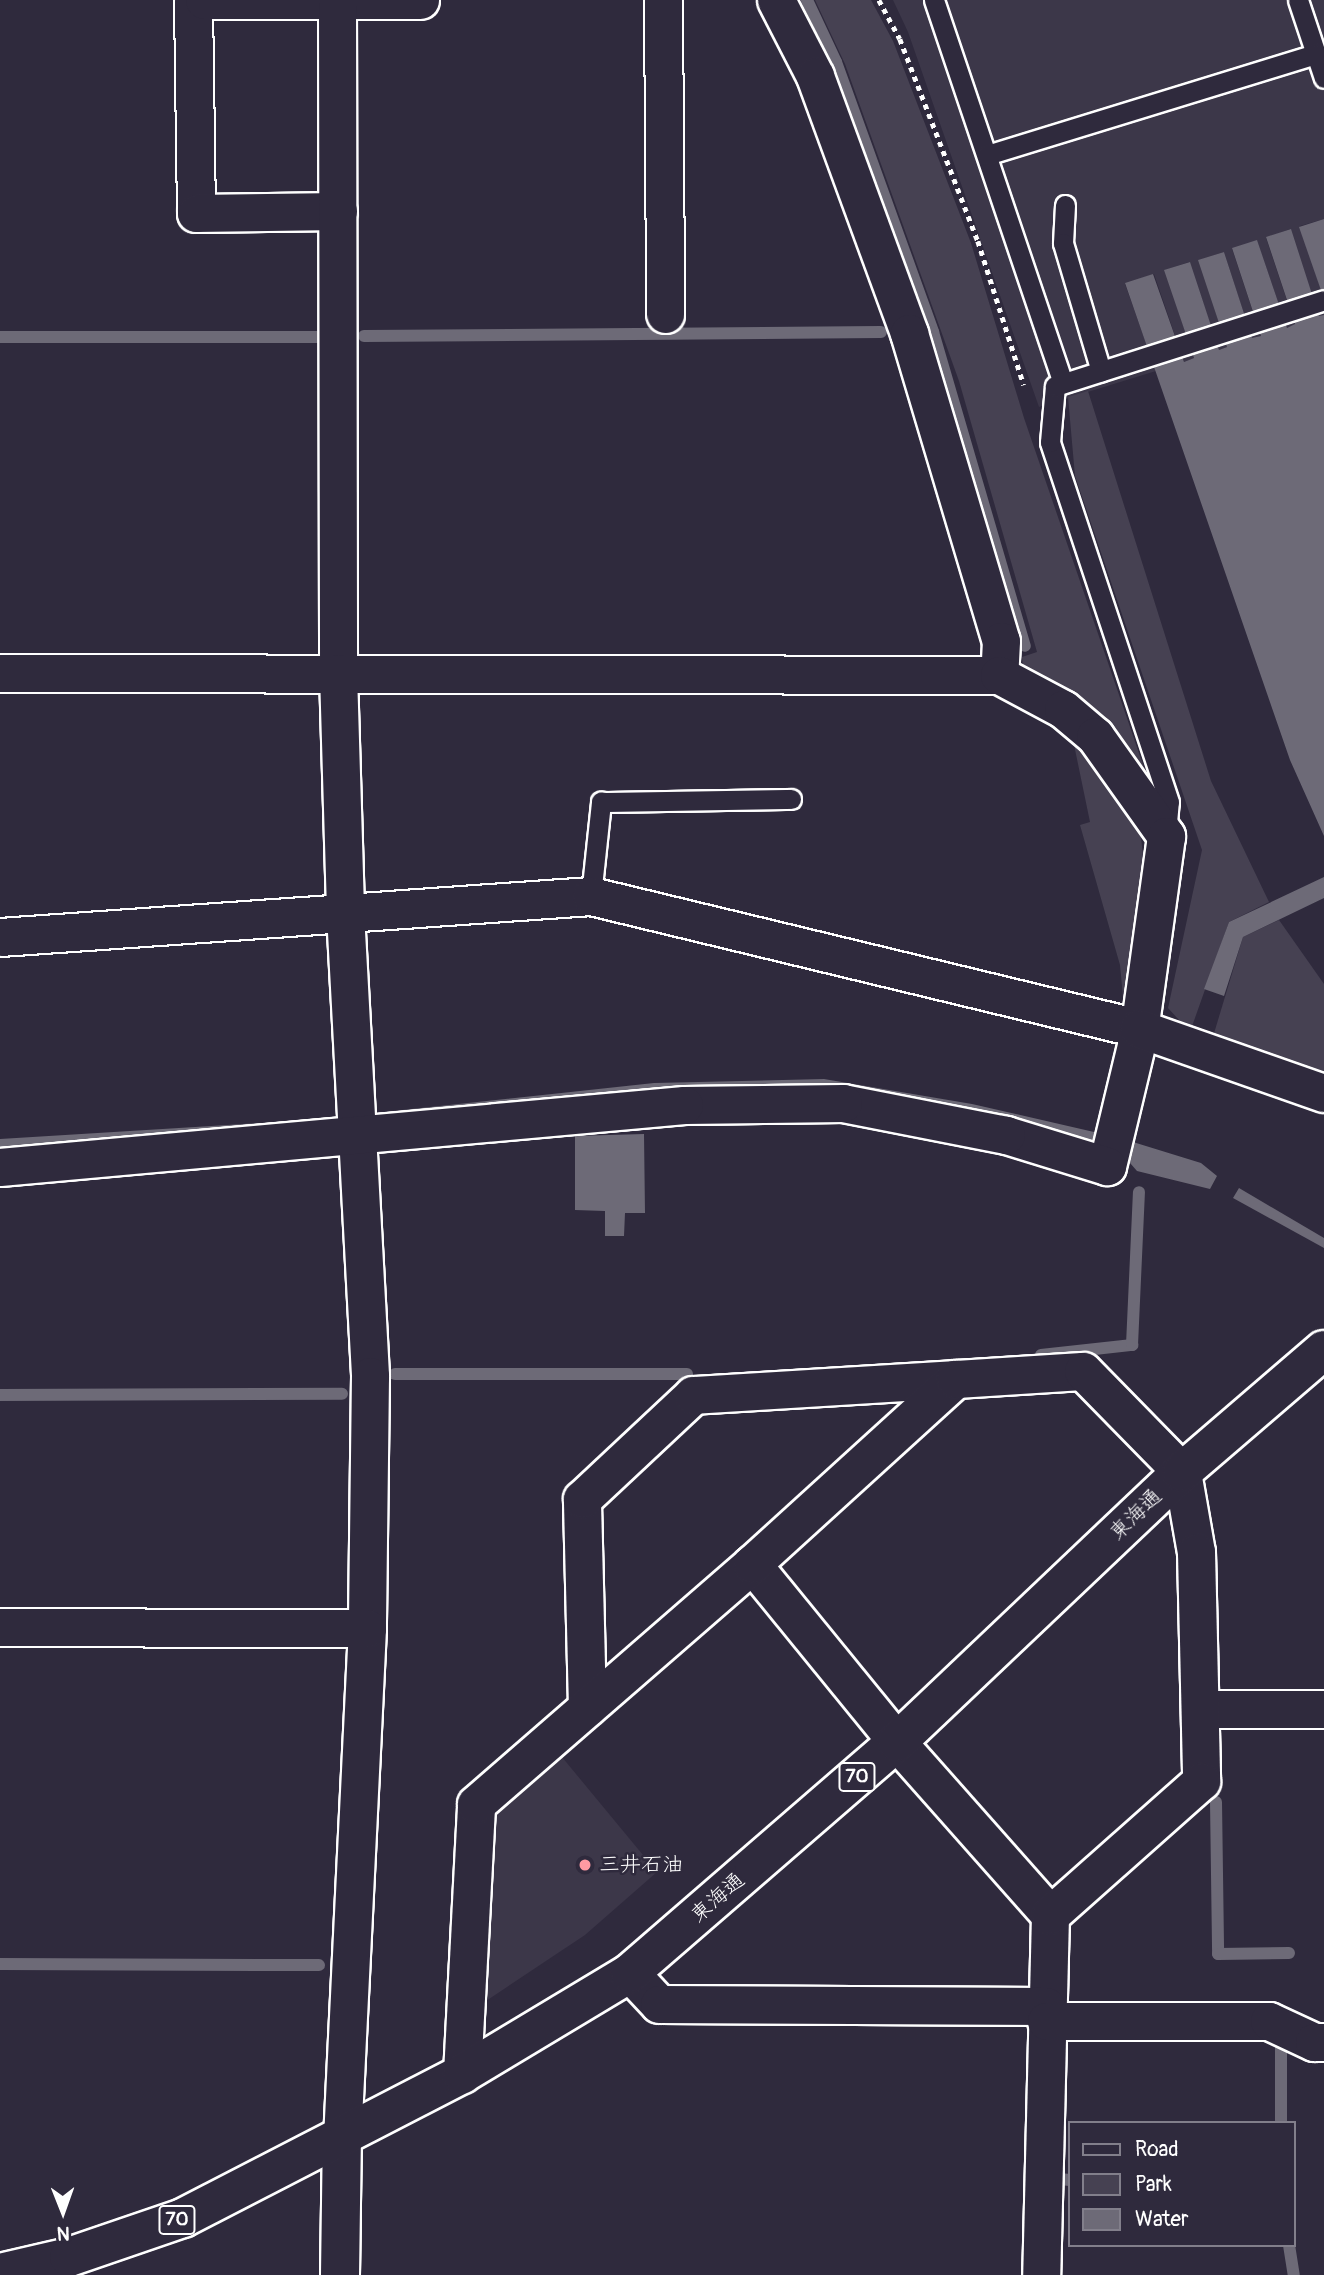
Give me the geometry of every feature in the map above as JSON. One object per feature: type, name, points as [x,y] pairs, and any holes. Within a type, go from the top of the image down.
[{"type":"main road","name":"東海通","points":[[0,2273],[78,2266],[183,2218],[342,2139],[462,2074],[631,1973],[898,1742],[1182,1472],[1324,1350]]},
{"type":"main road","points":[[340,2275],[342,2139]]},
{"type":"street","points":[[193,0],[195,213],[338,211]]},
{"type":"street","points":[[204,0],[420,0]]},
{"type":"street","points":[[337,0],[338,673],[345,913],[370,1376],[367,1628],[342,2139]]},
{"type":"street","points":[[663,0],[665,314]]},
{"type":"street","points":[[776,0],[815,76],[909,333],[1001,641],[999,675]]},
{"type":"street","points":[[0,673],[999,675],[1063,709],[1095,736],[1166,835],[1138,1028],[1107,1166],[1006,1135],[843,1103],[684,1105],[357,1137],[0,1167]]},
{"type":"street","points":[[0,937],[591,896],[1138,1028],[1324,1093]]},
{"type":"street","points":[[587,1707],[582,1499],[693,1395],[1083,1371],[1182,1472],[1196,1552],[1201,1781],[1050,1915]]},
{"type":"street","points":[[462,2074],[477,1804],[752,1564],[955,1378]]},
{"type":"street","points":[[752,1564],[898,1742],[1050,1915],[1041,2275]]},
{"type":"street","points":[[0,1626],[367,1628]]},
{"type":"street","points":[[1200,1709],[1324,1709]]},
{"type":"street","points":[[631,1973],[659,2004],[1269,2021],[1314,2042],[1324,2042]]},
{"type":"lane","points":[[934,0],[1063,383]]},
{"type":"lane","points":[[1298,0],[1324,78]]},
{"type":"lane","points":[[987,155],[1316,54]]},
{"type":"lane","points":[[1065,205],[1063,243],[1101,371]]},
{"type":"lane","points":[[1166,835],[1169,802],[1049,442],[1055,386],[1324,300]]},
{"type":"lane","points":[[591,896],[601,803],[791,799]]},
{"type":"path","points":[[879,0],[900,39],[973,228],[1026,389]]},
{"type":"shaded area","points":[[893,0],[1324,0],[1324,219],[1300,226],[1324,299],[1324,315],[1319,317],[1290,229],[1266,238],[1295,325],[1287,328],[1257,241],[1232,249],[1261,336],[1252,339],[1224,252],[1199,260],[1227,347],[1219,350],[1189,262],[1165,270],[1194,358],[1184,362],[1154,274],[1125,284],[1156,371],[1039,407],[908,32]]},
{"type":"shaded area","points":[[557,1751],[657,1872],[585,1935],[483,2003],[485,1814]]},
{"type":"green space","points":[[815,0],[871,0],[893,41],[971,243],[1024,418],[1153,794],[1023,668],[1022,657],[1037,652],[959,381],[845,64]]},
{"type":"green space","points":[[1088,391],[1211,781],[1269,902],[1229,922],[1190,1032],[1168,1008],[1202,850],[1075,476],[1068,397]]},
{"type":"green space","points":[[1071,730],[1139,819],[1145,874],[1124,1008],[1120,965],[1080,825],[1090,822]]},
{"type":"green space","points":[[1279,920],[1324,984],[1324,1071],[1212,1040],[1243,937]]},
{"type":"water","points":[[1324,219],[1324,299],[1299,227]]},
{"type":"water","points":[[1291,229],[1319,316],[1324,315],[1324,836],[1290,760],[1125,283],[1153,274],[1184,362],[1194,358],[1164,270],[1190,262],[1219,350],[1227,347],[1198,260],[1224,252],[1252,338],[1261,336],[1232,248],[1257,240],[1287,328],[1295,324],[1266,237]]},
{"type":"water","points":[[1324,877],[1324,898],[1243,937],[1224,996],[1204,989],[1229,922]]},
{"type":"water","points":[[824,1079],[972,1104],[1120,1138],[1201,1163],[1217,1176],[1210,1189],[1137,1171],[1123,1155],[840,1094],[0,1148],[0,1139],[309,1120],[654,1083]]},
{"type":"water","points":[[644,1134],[645,1213],[625,1213],[624,1236],[605,1236],[605,1211],[575,1210],[575,1136]]},
{"type":"water","points":[[1239,1188],[1324,1238],[1324,1248],[1233,1198]]},
{"type":"waterway","points":[[807,0],[836,62],[933,332],[1025,646]]},
{"type":"waterway","points":[[364,336],[881,332]]},
{"type":"waterway","points":[[0,337],[317,337]]},
{"type":"waterway","points":[[1041,1355],[1132,1345],[1139,1192]]},
{"type":"waterway","points":[[395,1374],[687,1374]]},
{"type":"waterway","points":[[0,1395],[342,1394]]},
{"type":"waterway","points":[[1216,1802],[1218,1954],[1289,1953]]},
{"type":"waterway","points":[[0,1964],[319,1965]]},
{"type":"waterway","points":[[1281,2036],[1281,2121]]},
{"type":"waterway","points":[[1059,2179],[1068,2180]]},
{"type":"waterway","points":[[1289,2247],[1294,2275]]},
{"type":"place","name":"三井石油","points":[[585,1865]]}]
